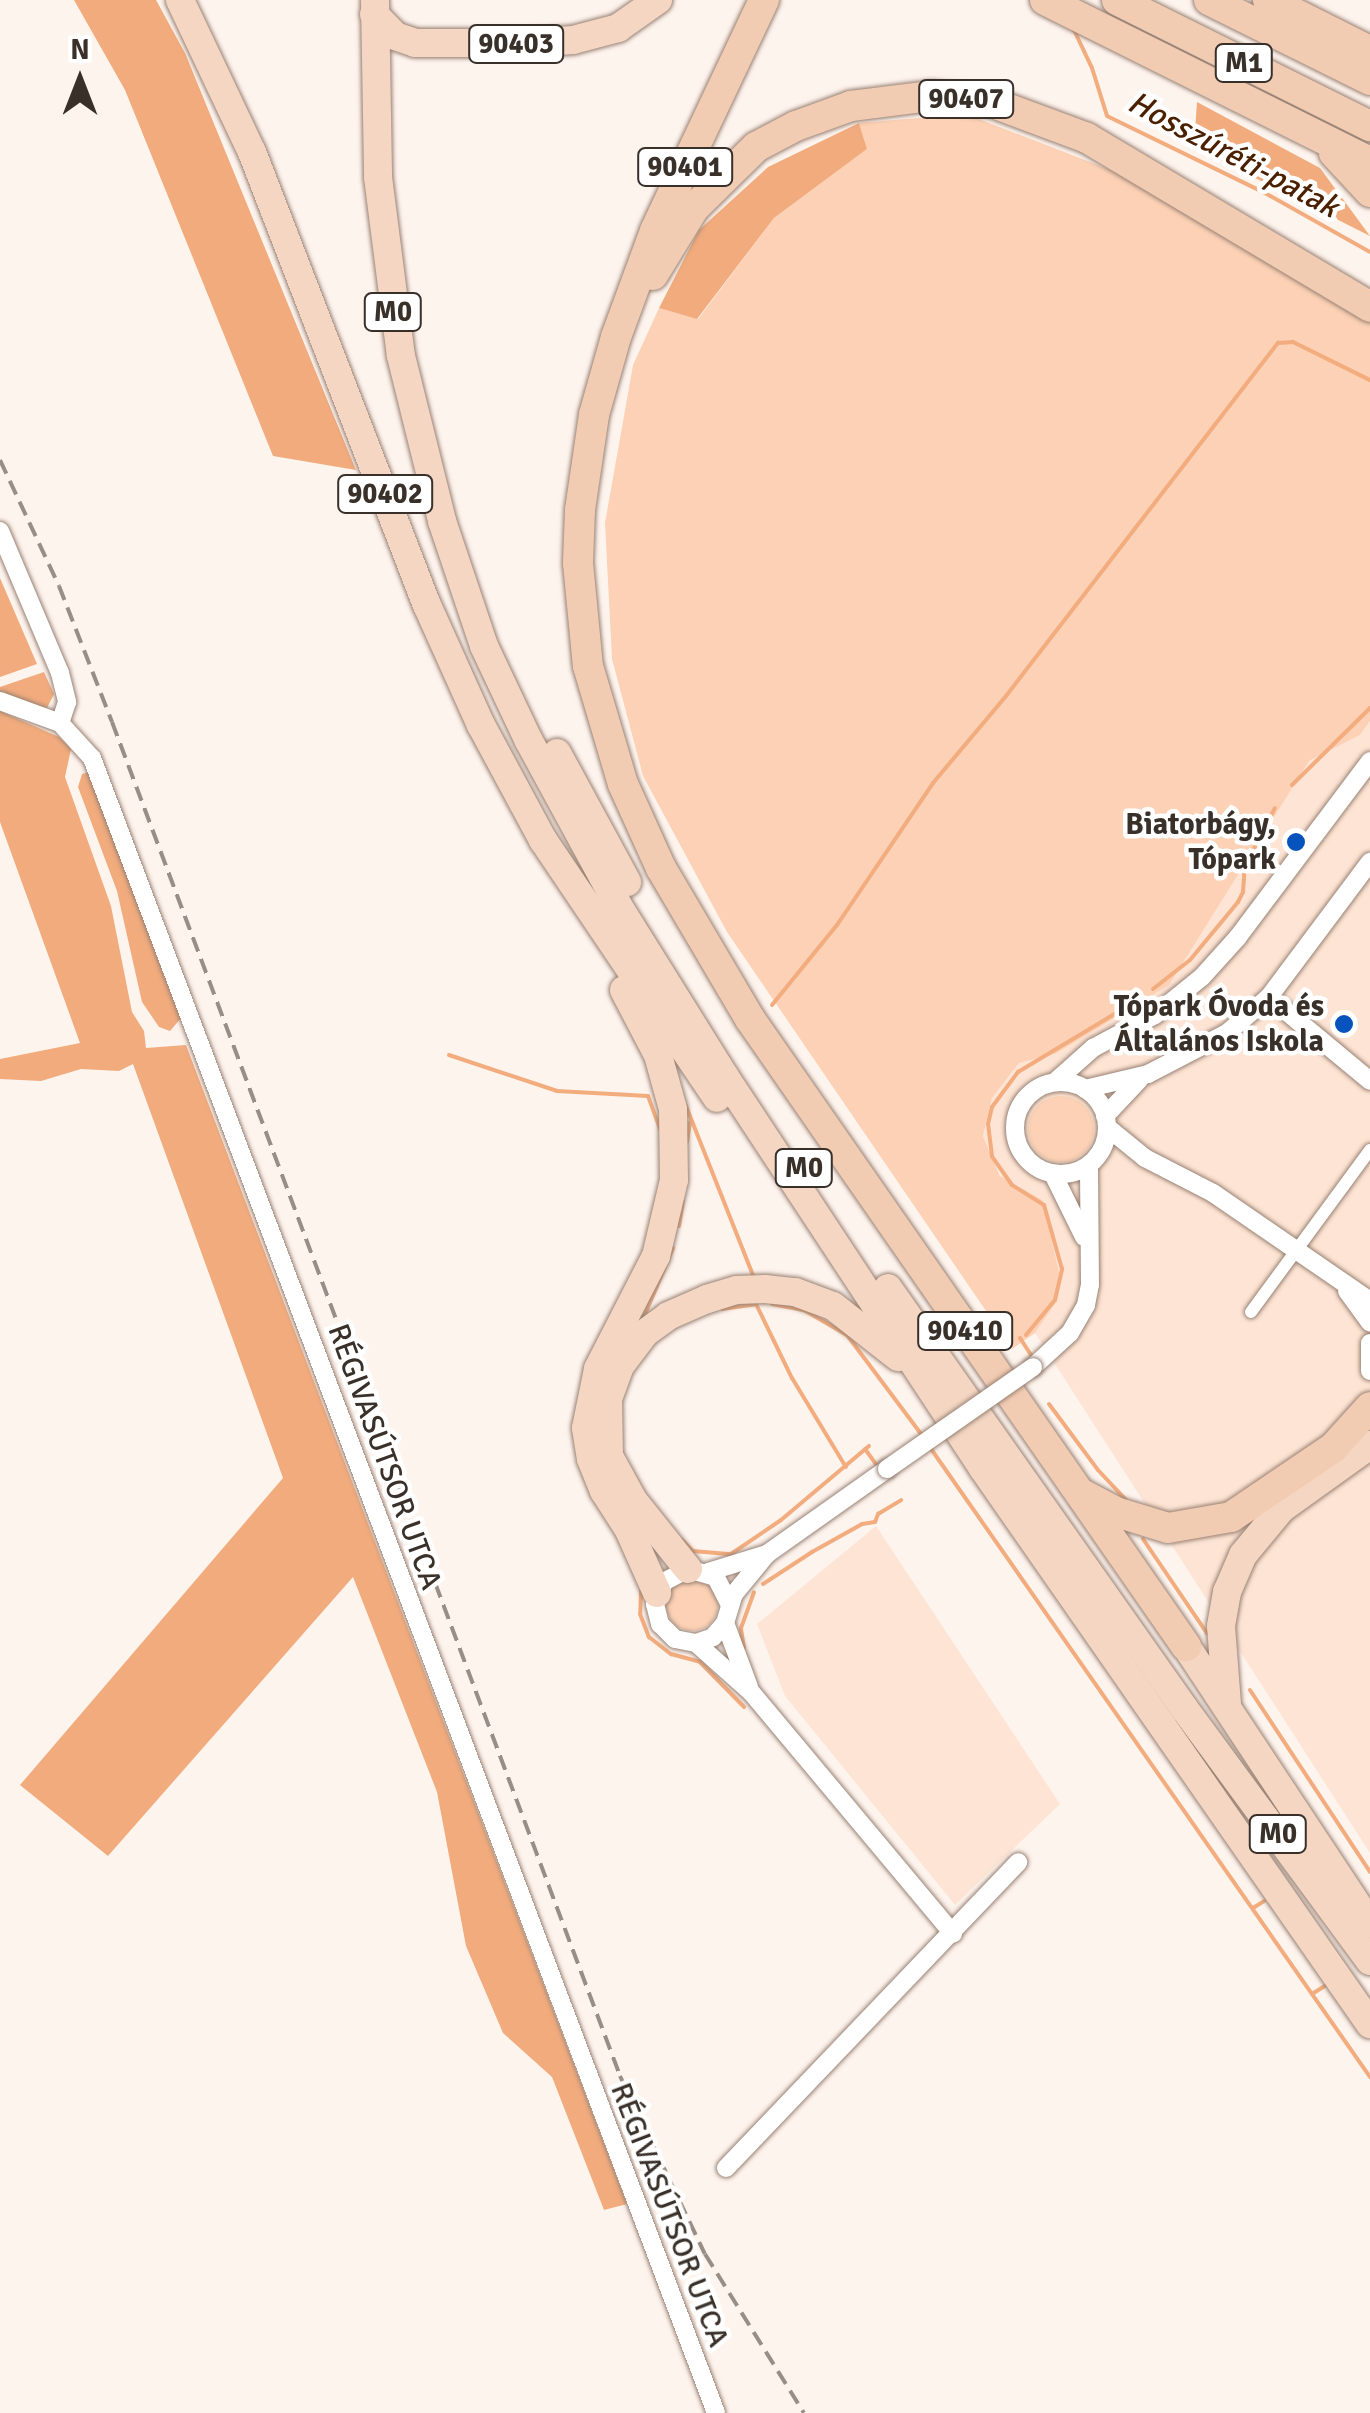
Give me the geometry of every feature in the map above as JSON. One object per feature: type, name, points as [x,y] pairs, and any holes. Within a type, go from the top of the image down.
[{"type":"highway","name":"90402","points":[[180,0],[252,152],[427,604],[463,685],[543,840],[594,920],[862,1299],[910,1355]]},
{"type":"highway","name":"90403","points":[[374,7],[395,36],[415,43],[530,44],[606,32],[637,18],[658,0]]},
{"type":"highway","name":"90401","points":[[661,868],[622,784],[606,735],[582,616],[578,563],[586,463],[616,337],[655,231],[764,0]]},
{"type":"highway","points":[[1045,0],[1370,162]]},
{"type":"highway","name":"M1","points":[[1118,0],[1370,126]]},
{"type":"highway","name":"M1","points":[[1209,0],[1370,80]]},
{"type":"highway","points":[[1268,0],[1370,51]]},
{"type":"highway","name":"M0","points":[[374,7],[378,177],[396,326],[442,521],[484,646],[529,740],[622,912],[734,1090],[932,1389],[1370,2024]]},
{"type":"highway","name":"90407","points":[[616,337],[694,208],[756,147],[824,115],[904,96],[993,103],[1056,124],[1370,308]]},
{"type":"highway","points":[[1314,134],[1370,192]]},
{"type":"highway","name":"M0","points":[[470,599],[645,914],[752,1089],[1184,1708],[1370,1960]]},
{"type":"highway","name":"90410","points":[[661,868],[750,1019],[1186,1646],[1370,1924]]},
{"type":"highway","points":[[594,920],[603,952],[658,1055],[672,1109],[674,1180],[667,1222],[642,1288],[598,1369],[586,1428],[591,1459],[604,1490],[629,1530],[657,1594]]},
{"type":"highway","points":[[698,1570],[633,1500],[609,1456],[608,1399],[620,1366],[645,1332],[668,1316],[737,1290],[795,1292],[834,1306],[876,1335],[932,1389]]},
{"type":"highway","points":[[1078,1492],[1116,1512],[1168,1528],[1231,1518],[1333,1448],[1370,1406]]},
{"type":"highway","points":[[1227,1706],[1221,1626],[1227,1592],[1243,1555],[1281,1509],[1370,1445]]},
{"type":"street","points":[[0,531],[60,672],[66,702],[60,723],[0,701]]},
{"type":"street","name":"RÉGIVASÚTSOR UTCA","points":[[60,723],[88,750],[119,825],[716,2413]]},
{"type":"street","points":[[1088,1246],[1053,1174],[1027,1160],[1014,1134],[1020,1105],[1029,1093],[1056,1082],[1093,1048],[1155,1014],[1202,977],[1238,937],[1370,761]]},
{"type":"street","points":[[696,1643],[713,1636],[728,1614],[742,1580],[768,1554],[1033,1367],[1070,1333],[1086,1305],[1090,1285],[1092,1161],[1106,1122],[1128,1088],[1148,1074],[1205,1048],[1268,997],[1370,862]]},
{"type":"street","points":[[1268,997],[1370,1081]]},
{"type":"street","points":[[1056,1082],[1085,1088],[1148,1074]]},
{"type":"street","points":[[1085,1088],[1106,1122],[1145,1158],[1213,1193],[1344,1287],[1370,1301]]},
{"type":"street","points":[[1251,1312],[1370,1150]]},
{"type":"street","points":[[1053,1174],[1092,1161],[1145,1158]]},
{"type":"street","points":[[1344,1287],[1370,1323]]},
{"type":"street","points":[[1370,1343],[1370,1371]]},
{"type":"street","points":[[768,1554],[675,1573],[657,1594],[660,1624],[676,1639],[696,1643],[750,1692],[953,1934]]},
{"type":"street","points":[[698,1570],[724,1585],[750,1692]]},
{"type":"street","points":[[726,2168],[1018,1862]]},
{"type":"shaded area","points":[[74,0],[156,0],[185,53],[356,470],[273,456],[125,90]]},
{"type":"shaded area","points":[[1197,102],[1320,168],[1370,236],[1194,147]]},
{"type":"shaded area","points":[[966,114],[1121,174],[1370,322],[1370,721],[1360,735],[1309,761],[1169,985],[1055,1054],[1019,1063],[992,1098],[983,1136],[1000,1176],[1042,1200],[1059,1272],[1057,1301],[1035,1333],[1012,1349],[727,932],[643,776],[612,659],[605,523],[633,365],[659,308],[698,319],[774,218],[867,149],[859,123]]},
{"type":"shaded area","points":[[859,123],[867,149],[774,218],[697,319],[659,308],[699,230],[768,167]]},
{"type":"shaded area","points":[[0,578],[37,664],[0,677]]},
{"type":"shaded area","points":[[44,672],[54,694],[47,708],[0,695],[0,687]]},
{"type":"shaded area","points":[[0,711],[59,737],[71,749],[65,777],[111,906],[132,1012],[144,1031],[146,1048],[186,1045],[627,2204],[604,2210],[552,2077],[503,2033],[466,1946],[437,1792],[353,1577],[108,1856],[20,1785],[283,1478],[133,1064],[119,1071],[81,1069],[41,1081],[0,1079],[0,1059],[80,1043],[0,822]]},
{"type":"shaded area","points":[[1370,721],[1370,1853],[1035,1333],[1057,1301],[983,1136],[992,1098],[1019,1063],[1055,1054],[1309,761],[1360,735]]},
{"type":"shaded area","points":[[89,772],[182,1017],[170,1031],[159,1027],[142,1002],[117,891],[78,787],[82,774]]},
{"type":"shaded area","points":[[1061,1096],[1084,1106],[1094,1129],[1084,1152],[1061,1162],[1038,1152],[1028,1129],[1038,1106]]},
{"type":"shaded area","points":[[876,1526],[1060,1804],[955,1905],[785,1696],[757,1624]]},
{"type":"shaded area","points":[[692,1579],[710,1587],[718,1605],[710,1623],[692,1631],[674,1623],[666,1605],[674,1587]]},
{"type":"waterway","name":"Hosszúréti-patak","points":[[1074,30],[1092,68],[1107,116],[1265,193],[1370,252]]},
{"type":"waterway","points":[[772,1005],[837,925],[933,783],[1006,696],[1278,343],[1293,342],[1370,380]]},
{"type":"waterway","points":[[1292,785],[1370,708]]},
{"type":"waterway","points":[[1153,989],[1190,960],[1238,902],[1245,866],[1275,808]]},
{"type":"waterway","points":[[1026,1335],[1055,1300],[1062,1269],[1044,1205],[1012,1185],[992,1156],[988,1124],[992,1107],[1018,1072],[1131,1004]]},
{"type":"waterway","points":[[449,1055],[557,1091],[648,1096]]},
{"type":"waterway","points":[[648,1096],[660,1129]]},
{"type":"waterway","points":[[686,1106],[755,1280]]},
{"type":"waterway","points":[[687,1142],[690,1122]]},
{"type":"waterway","points":[[679,1226],[683,1201]]},
{"type":"waterway","points":[[643,1319],[673,1248]]},
{"type":"waterway","points":[[722,1309],[756,1304],[792,1378],[846,1467]]},
{"type":"waterway","points":[[772,1304],[804,1310],[847,1335],[924,1438]]},
{"type":"waterway","points":[[1020,1338],[1031,1355]]},
{"type":"waterway","points":[[1049,1404],[1098,1470],[1126,1500]]},
{"type":"waterway","points":[[682,1540],[693,1551],[731,1554],[781,1520],[869,1446]]},
{"type":"waterway","points":[[929,1446],[1370,2077]]},
{"type":"waterway","points":[[865,1449],[876,1464]]},
{"type":"waterway","points":[[763,1584],[862,1524],[875,1522],[878,1514],[901,1500]]},
{"type":"waterway","points":[[1143,1539],[1207,1633]]},
{"type":"waterway","points":[[641,1591],[640,1614],[649,1637],[671,1654],[700,1662],[744,1707]]},
{"type":"waterway","points":[[744,1648],[741,1628],[754,1592]]},
{"type":"waterway","points":[[1250,1690],[1370,1872]]},
{"type":"waterway","points":[[1253,1908],[1264,1901]]},
{"type":"waterway","points":[[1312,1994],[1325,1986]]},
{"type":"railway","points":[[0,460],[59,586],[112,722],[620,2076],[705,2254],[804,2413]]},
{"type":"place","name":"Biatorbágy, Tópark","points":[[1296,842]]},
{"type":"place","name":"Tópark Óvoda és Általános Iskola","points":[[1344,1024]]}]
